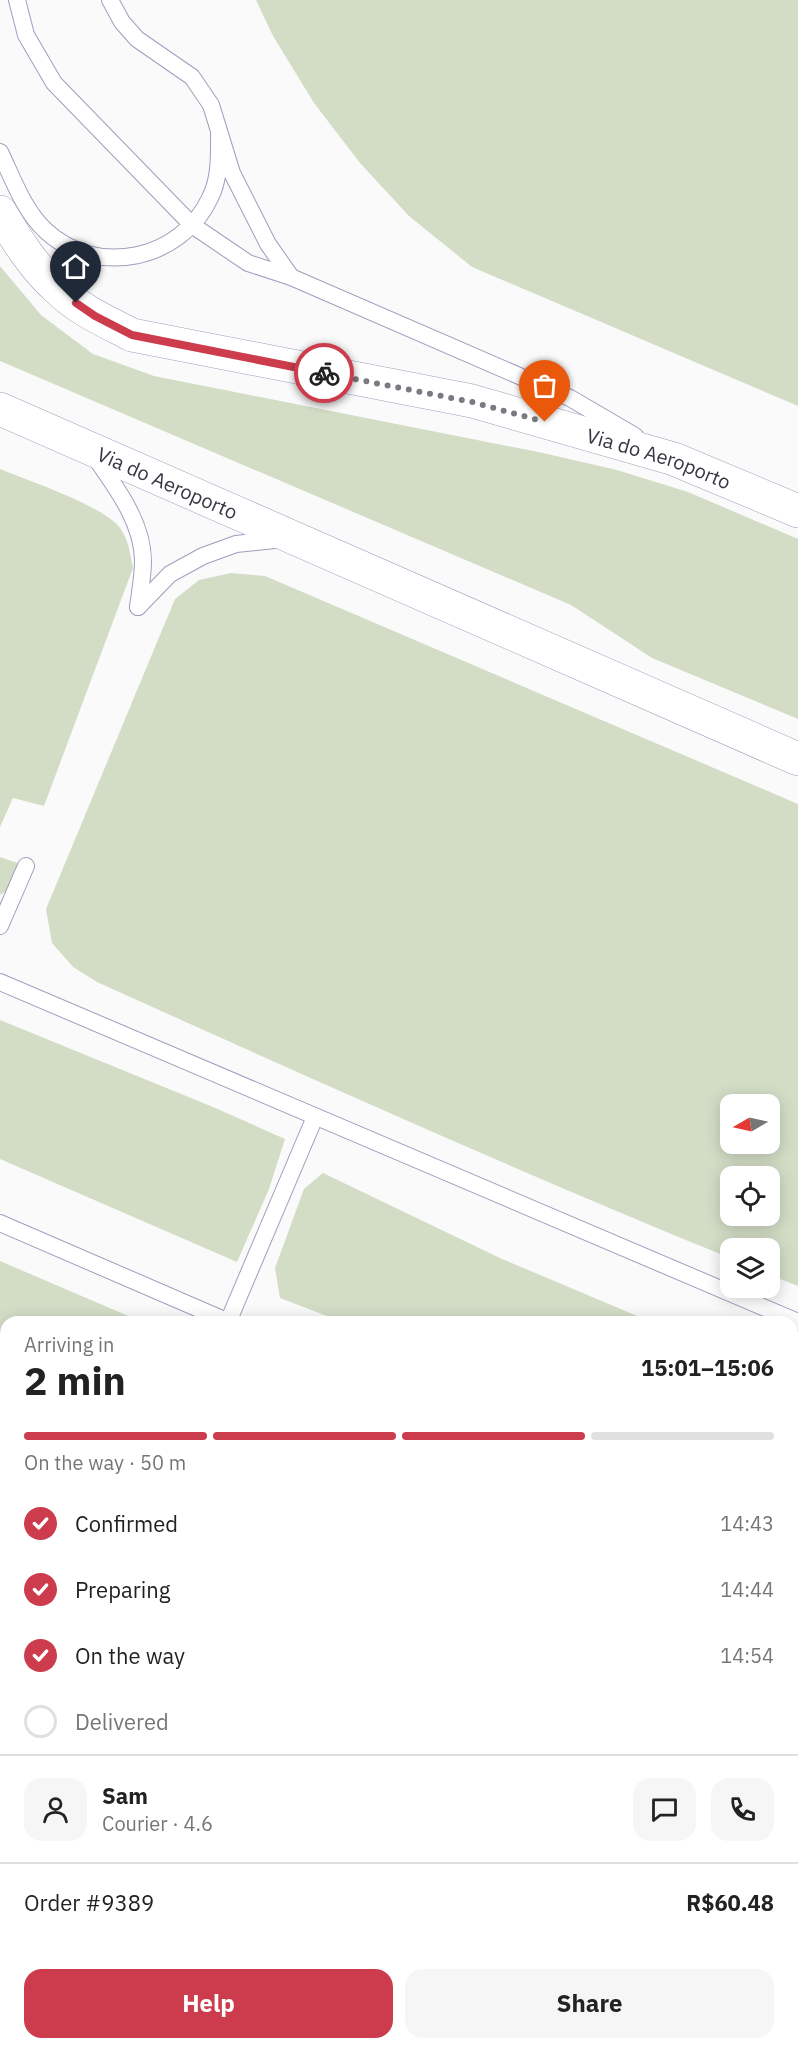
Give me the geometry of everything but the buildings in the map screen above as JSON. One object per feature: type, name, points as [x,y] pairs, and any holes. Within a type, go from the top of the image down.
[{"type":"street","name":"Via do Aeroporto","points":[[0,212],[34,262],[58,290],[95,316],[132,335],[472,402],[674,459],[798,511]]},
{"type":"street","name":"Via do Aeroporto","points":[[0,409],[798,759]]},
{"type":"lane","points":[[17,0],[26,35],[54,83],[192,225],[248,263],[291,277],[570,398],[674,459]]},
{"type":"lane","points":[[110,0],[122,22],[138,39],[192,77],[211,105],[232,173],[268,244],[291,277]]},
{"type":"lane","points":[[0,152],[26,207],[46,232],[74,249],[104,258],[137,257],[167,245],[192,225],[210,198],[219,167],[219,135]]},
{"type":"lane","points":[[87,446],[119,491],[137,529],[143,559],[138,608],[170,574],[203,556],[236,544],[297,538]]},
{"type":"lane","points":[[0,926],[26,866]]},
{"type":"lane","points":[[0,982],[784,1316]]},
{"type":"lane","points":[[230,1316],[315,1117]]},
{"type":"lane","points":[[0,1223],[216,1316]]},
{"type":"green space","points":[[256,0],[798,0],[798,406],[472,267],[409,216],[360,163],[314,103],[273,36]]},
{"type":"green space","points":[[0,266],[41,315],[93,354],[154,376],[543,453],[617,470],[688,492],[798,539],[798,719],[652,658],[571,605],[0,361]]},
{"type":"green space","points":[[0,469],[83,503],[112,520],[120,528],[129,547],[133,568],[44,806],[13,798],[0,827]]},
{"type":"green space","points":[[231,573],[265,576],[798,804],[798,1286],[780,1279],[780,1238],[720,1238],[720,1254],[571,1192],[333,1088],[97,982],[73,967],[52,943],[46,909],[175,599],[199,580]]},
{"type":"green space","points":[[0,857],[26,866],[19,882],[0,895]]},
{"type":"green space","points":[[0,1020],[285,1139],[269,1189],[237,1262],[0,1159]]},
{"type":"green space","points":[[323,1173],[500,1258],[637,1316],[327,1316],[280,1298],[275,1268],[304,1189]]},
{"type":"green space","points":[[0,1261],[128,1316],[0,1316]]},
{"type":"way so far","points":[[324,373],[472,402],[545,422]]},
{"type":"route","points":[[76,303],[95,316],[132,335],[324,373]]}]
